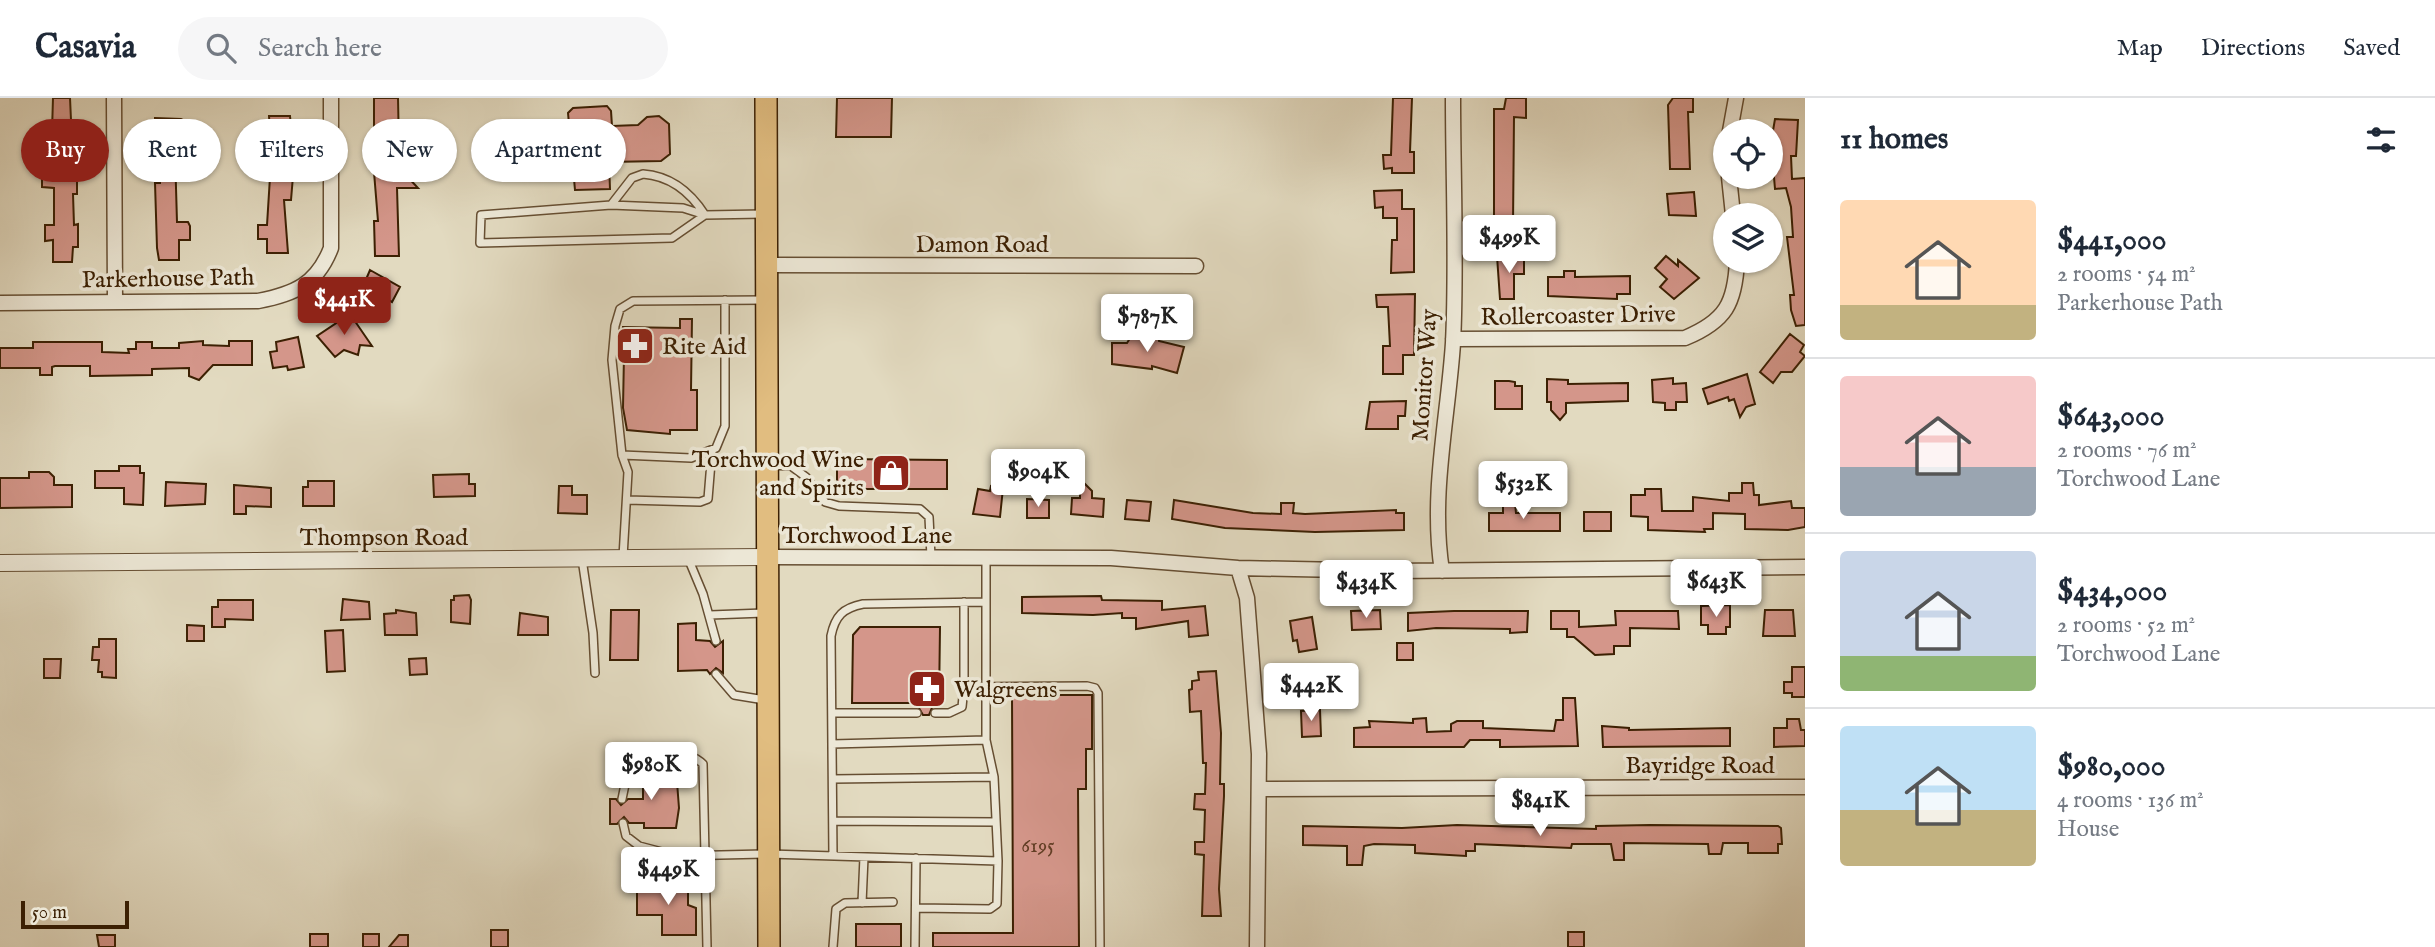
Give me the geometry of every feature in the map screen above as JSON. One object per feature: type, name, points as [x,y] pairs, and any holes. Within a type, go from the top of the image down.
[{"type":"main road","points":[[766,98],[769,947]]},
{"type":"street","points":[[114,98],[114,302]]},
{"type":"street","name":"Parkerhouse Path","points":[[0,303],[258,301],[290,295],[316,277],[331,248],[331,98]]},
{"type":"street","name":"Monitor Way","points":[[1442,571],[1438,547],[1440,463],[1453,339],[1452,98]]},
{"type":"street","points":[[1732,119],[1736,98]]},
{"type":"street","name":"Damon Road","points":[[768,265],[1196,266]]},
{"type":"street","name":"Rollercoaster Drive","points":[[1453,339],[1685,338],[1703,331],[1724,314],[1736,285],[1736,273]]},
{"type":"street","name":"Torchwood Lane","points":[[769,557],[1111,558],[1238,568],[1442,571],[1805,567]]},
{"type":"street","name":"Thompson Road","points":[[0,563],[769,557]]},
{"type":"street","points":[[1238,568],[1247,598],[1259,789],[1257,947]]},
{"type":"street","name":"Bayridge Road","points":[[1259,789],[1805,787]]},
{"type":"lane","points":[[611,205],[632,178],[652,174],[678,186],[695,199],[705,215]]},
{"type":"lane","points":[[705,215],[672,238],[480,243],[481,215],[611,205],[683,208],[705,215],[767,214]]},
{"type":"lane","points":[[622,455],[691,458],[716,448],[724,426],[725,300]]},
{"type":"lane","points":[[623,557],[628,472],[622,455],[612,360],[615,326],[620,309],[633,301],[768,300]]},
{"type":"lane","points":[[627,500],[700,502],[708,499],[712,450]]},
{"type":"lane","points":[[769,465],[791,466],[806,477],[825,502],[839,506],[920,509],[929,517],[931,558]]},
{"type":"lane","points":[[688,557],[710,615],[716,641]]},
{"type":"lane","points":[[581,558],[593,633],[595,673]]},
{"type":"lane","points":[[916,908],[990,909],[997,904],[994,778],[986,740],[986,558]]},
{"type":"lane","points":[[935,713],[949,713],[962,707],[964,602]]},
{"type":"lane","points":[[833,856],[831,636],[839,614],[850,607],[863,604],[985,602]]},
{"type":"lane","points":[[710,615],[769,613]]},
{"type":"lane","points":[[716,674],[734,695],[769,700]]},
{"type":"lane","points":[[964,687],[1087,686],[1095,688],[1098,693],[1100,947]]},
{"type":"lane","points":[[832,713],[917,713]]},
{"type":"lane","points":[[832,744],[986,740]]},
{"type":"lane","points":[[622,799],[629,765],[637,757],[651,753],[695,757],[703,764],[708,947]]},
{"type":"lane","points":[[833,779],[994,778]]},
{"type":"lane","points":[[833,821],[996,822]]},
{"type":"lane","points":[[623,823],[626,836],[639,846],[677,856],[769,854],[998,861]]},
{"type":"lane","points":[[862,903],[864,857]]},
{"type":"lane","points":[[915,947],[916,858]]},
{"type":"lane","points":[[833,947],[836,908],[845,903],[893,902]]},
{"type":"building","points":[[53,98],[70,98],[71,119],[52,119]]},
{"type":"building","points":[[374,98],[398,98],[398,119],[374,119]]},
{"type":"building","points":[[837,98],[892,98],[891,137],[836,137]]},
{"type":"building","points":[[1393,98],[1412,98],[1410,152],[1414,152],[1414,173],[1392,173],[1392,168],[1384,169],[1383,155],[1391,155]]},
{"type":"building","points":[[1506,98],[1526,98],[1526,118],[1514,117],[1513,225],[1494,225],[1494,109],[1504,109]]},
{"type":"building","points":[[1673,98],[1693,98],[1693,112],[1688,112],[1690,169],[1670,169],[1668,105]]},
{"type":"building","points":[[607,106],[611,111],[612,119],[569,119],[568,113],[573,108]]},
{"type":"building","points":[[269,116],[290,116],[290,119],[269,119]]},
{"type":"building","points":[[659,116],[669,124],[670,154],[661,161],[626,162],[626,125],[638,125],[647,117]]},
{"type":"building","points":[[1783,119],[1798,120],[1796,156],[1791,156],[1792,179],[1805,178],[1805,325],[1796,326],[1791,310],[1790,295],[1794,295],[1787,237],[1793,237],[1791,207],[1786,188],[1783,188]]},
{"type":"building","points":[[42,182],[77,182],[77,194],[73,194],[74,225],[78,224],[78,247],[73,247],[72,262],[53,262],[53,240],[45,241],[45,225],[54,225],[54,188],[42,187]]},
{"type":"building","points":[[176,182],[177,222],[188,222],[190,226],[190,240],[179,240],[179,260],[159,260],[155,183]]},
{"type":"building","points":[[270,182],[292,182],[291,200],[284,200],[288,253],[267,253],[267,239],[258,239],[258,225],[267,225]]},
{"type":"building","points":[[375,182],[412,182],[418,188],[397,188],[399,256],[375,256],[374,221],[378,221]]},
{"type":"building","points":[[574,182],[610,182],[610,189],[575,190]]},
{"type":"building","points":[[1402,190],[1402,209],[1414,209],[1414,272],[1391,273],[1392,240],[1397,240],[1397,218],[1383,218],[1383,207],[1375,208],[1374,191]]},
{"type":"building","points":[[1694,192],[1696,216],[1669,215],[1667,194]]},
{"type":"building","points":[[1497,256],[1524,259],[1524,274],[1514,274],[1514,299],[1500,299]]},
{"type":"building","points":[[1666,256],[1678,266],[1678,260],[1699,278],[1674,299],[1660,287],[1667,279],[1655,268]]},
{"type":"building","points":[[370,270],[400,287],[392,302],[382,296],[373,312],[356,303]]},
{"type":"building","points":[[1564,271],[1575,271],[1575,277],[1630,276],[1630,294],[1617,294],[1617,299],[1548,296],[1548,277],[1564,277]]},
{"type":"building","points":[[1415,294],[1414,355],[1403,355],[1403,374],[1383,374],[1383,346],[1390,346],[1388,307],[1377,307],[1376,295]]},
{"type":"building","points":[[350,314],[372,346],[360,345],[358,355],[344,350],[335,357],[317,336]]},
{"type":"building","name":"Rite Aid","points":[[680,319],[692,319],[691,390],[697,390],[697,430],[670,430],[670,434],[627,430],[623,408],[624,355],[619,355],[623,327],[680,328]]},
{"type":"building","points":[[1790,334],[1804,345],[1800,352],[1805,356],[1792,372],[1781,372],[1773,383],[1760,372]]},
{"type":"building","points":[[1132,335],[1159,336],[1159,341],[1184,347],[1177,373],[1152,366],[1152,369],[1112,364],[1112,343],[1127,343]]},
{"type":"building","points":[[298,337],[304,367],[288,370],[287,366],[273,368],[270,352],[277,351],[276,342]]},
{"type":"building","points":[[203,341],[203,345],[229,346],[229,341],[252,341],[252,365],[213,365],[199,380],[189,376],[189,368],[152,369],[152,375],[90,376],[90,366],[55,366],[52,367],[52,375],[40,375],[40,368],[0,368],[0,348],[33,348],[33,342],[102,342],[102,352],[129,353],[128,349],[136,349],[136,342],[152,342],[152,348],[179,348],[179,343]]},
{"type":"building","points":[[1747,374],[1755,404],[1746,407],[1740,417],[1734,399],[1729,401],[1728,397],[1708,404],[1703,389]]},
{"type":"building","points":[[1673,378],[1673,384],[1686,383],[1687,402],[1676,402],[1676,410],[1665,410],[1665,403],[1653,402],[1652,380]]},
{"type":"building","points":[[1547,379],[1568,380],[1568,384],[1628,383],[1628,401],[1566,403],[1566,413],[1560,420],[1551,410],[1551,402],[1547,402]]},
{"type":"building","points":[[1495,381],[1515,382],[1515,386],[1522,386],[1522,409],[1495,409]]},
{"type":"building","points":[[1406,401],[1405,416],[1398,416],[1398,429],[1366,429],[1370,402]]},
{"type":"building","points":[[837,459],[947,460],[947,489],[837,489]]},
{"type":"building","points":[[119,466],[140,466],[140,473],[144,473],[143,505],[124,504],[124,488],[95,488],[95,471],[119,471]]},
{"type":"building","points":[[29,472],[49,472],[54,477],[54,485],[72,485],[72,507],[0,508],[0,478],[29,478]]},
{"type":"building","points":[[469,474],[469,484],[475,484],[475,496],[434,497],[433,475]]},
{"type":"building","points":[[1080,479],[1092,491],[1092,498],[1104,499],[1103,517],[1071,514],[1072,498],[1080,498]]},
{"type":"building","points":[[308,481],[334,481],[334,506],[303,506],[303,487],[308,487]]},
{"type":"building","points":[[166,482],[206,484],[205,504],[165,506]]},
{"type":"building","points":[[1742,483],[1753,483],[1754,495],[1759,495],[1759,505],[1791,501],[1792,508],[1805,508],[1805,527],[1788,530],[1745,529],[1745,514],[1713,513],[1713,529],[1704,529],[1705,532],[1648,530],[1648,517],[1631,516],[1631,495],[1645,495],[1645,489],[1661,489],[1662,511],[1693,511],[1693,497],[1729,501],[1729,493],[1742,493]]},
{"type":"building","points":[[234,485],[271,488],[271,507],[246,506],[246,514],[234,514]]},
{"type":"building","points":[[559,486],[572,486],[572,495],[587,495],[587,514],[558,513]]},
{"type":"building","points":[[991,486],[1003,488],[1000,517],[973,514],[978,489],[990,491]]},
{"type":"building","points":[[1027,499],[1049,500],[1049,518],[1027,518]]},
{"type":"building","points":[[1127,500],[1151,502],[1149,521],[1125,519]]},
{"type":"building","points":[[1174,500],[1253,513],[1281,514],[1281,503],[1294,503],[1293,513],[1305,514],[1396,510],[1396,513],[1404,513],[1404,530],[1315,532],[1225,528],[1172,519]]},
{"type":"building","points":[[1503,503],[1515,503],[1516,513],[1560,513],[1560,531],[1489,531],[1489,513],[1503,513]]},
{"type":"building","points":[[1584,512],[1611,512],[1611,531],[1584,531]]},
{"type":"building","points":[[469,595],[470,624],[451,622],[451,600],[454,600],[454,596]]},
{"type":"building","points":[[1101,596],[1102,600],[1162,601],[1162,610],[1205,606],[1208,635],[1189,637],[1188,621],[1136,629],[1136,618],[1122,618],[1122,613],[1022,613],[1022,597]]},
{"type":"building","points":[[343,599],[369,602],[370,619],[341,620]]},
{"type":"building","points":[[218,600],[253,600],[253,620],[225,619],[225,627],[212,627],[212,607],[218,607]]},
{"type":"building","points":[[1730,605],[1730,627],[1726,627],[1726,634],[1708,634],[1708,625],[1701,625],[1701,606]]},
{"type":"building","points":[[396,610],[416,613],[417,635],[385,635],[384,614],[396,613]]},
{"type":"building","points":[[611,610],[639,610],[638,660],[610,660]]},
{"type":"building","points":[[1380,610],[1381,629],[1352,630],[1351,611]]},
{"type":"building","points":[[1765,610],[1793,610],[1795,636],[1763,636]]},
{"type":"building","points":[[1528,611],[1527,632],[1510,633],[1510,629],[1436,628],[1408,631],[1408,613]]},
{"type":"building","points":[[1551,611],[1579,611],[1579,627],[1616,625],[1615,611],[1678,611],[1679,629],[1630,628],[1630,646],[1614,646],[1614,654],[1595,655],[1574,637],[1567,637],[1567,629],[1551,629]]},
{"type":"building","points":[[520,613],[548,617],[548,635],[518,635]]},
{"type":"building","points":[[1312,617],[1317,649],[1299,652],[1297,640],[1293,641],[1290,621]]},
{"type":"building","points":[[696,623],[696,640],[710,641],[715,647],[723,641],[723,673],[716,668],[710,674],[707,670],[678,671],[678,624]]},
{"type":"building","points":[[187,625],[204,626],[204,641],[187,641]]},
{"type":"building","name":"Walgreens","points":[[860,627],[940,627],[939,703],[934,703],[929,715],[923,715],[916,703],[852,703],[853,635]]},
{"type":"building","points":[[343,630],[345,671],[327,672],[325,631]]},
{"type":"building","points":[[99,639],[116,639],[116,678],[102,677],[102,672],[98,672],[99,660],[92,660],[93,647],[99,647]]},
{"type":"building","points":[[1397,643],[1413,643],[1413,660],[1397,660]]},
{"type":"building","points":[[426,658],[427,674],[410,675],[409,659]]},
{"type":"building","points":[[44,659],[61,659],[60,678],[44,678]]},
{"type":"building","points":[[1792,667],[1805,667],[1805,697],[1792,697],[1792,693],[1784,693],[1784,682],[1792,682]]},
{"type":"building","points":[[1216,671],[1221,733],[1220,784],[1224,784],[1219,889],[1221,916],[1202,916],[1204,855],[1195,854],[1195,842],[1204,842],[1205,810],[1194,809],[1195,794],[1205,794],[1206,763],[1203,763],[1201,711],[1190,712],[1189,690],[1192,689],[1192,681],[1199,680],[1198,672]]},
{"type":"building","points":[[1012,695],[1092,695],[1092,749],[1086,749],[1086,789],[1078,789],[1079,947],[933,947],[933,933],[1013,933]]},
{"type":"building","points":[[1563,698],[1575,698],[1578,746],[1500,747],[1500,740],[1470,740],[1464,747],[1354,747],[1354,728],[1370,727],[1369,721],[1413,723],[1413,719],[1426,718],[1427,732],[1451,731],[1451,724],[1457,721],[1483,721],[1483,728],[1554,731],[1556,720],[1563,720]]},
{"type":"building","points":[[1320,710],[1321,736],[1302,737],[1301,711]]},
{"type":"building","points":[[1787,719],[1799,719],[1801,730],[1805,730],[1805,746],[1774,747],[1774,728],[1787,728]]},
{"type":"building","points":[[1602,726],[1629,730],[1730,728],[1730,746],[1603,747]]},
{"type":"building","points":[[676,769],[679,808],[676,828],[644,828],[644,823],[629,823],[624,817],[617,824],[610,824],[610,799],[616,799],[621,805],[628,799],[643,799],[643,770]]},
{"type":"building","points":[[1457,825],[1596,829],[1596,826],[1650,825],[1778,826],[1781,828],[1782,844],[1778,844],[1778,853],[1748,853],[1748,843],[1723,843],[1721,854],[1709,854],[1708,844],[1624,843],[1624,860],[1614,860],[1611,844],[1572,844],[1571,848],[1475,844],[1475,851],[1466,851],[1466,856],[1415,853],[1415,845],[1374,844],[1364,846],[1362,865],[1347,865],[1347,846],[1303,845],[1303,826],[1402,828]]},
{"type":"building","points":[[637,883],[688,885],[688,905],[696,908],[696,935],[662,935],[662,915],[637,915]]},
{"type":"building","points":[[856,924],[901,924],[901,947],[856,947]]},
{"type":"building","points":[[491,930],[508,930],[508,947],[491,947]]},
{"type":"building","points":[[1568,932],[1584,932],[1584,947],[1568,947]]},
{"type":"building","points":[[310,934],[328,934],[328,947],[310,947]]},
{"type":"building","points":[[363,934],[379,934],[379,947],[363,947]]},
{"type":"building","points":[[97,935],[115,935],[115,947],[99,947]]},
{"type":"building","points":[[399,935],[408,935],[408,947],[389,947]]},
{"type":"place","name":"Rite Aid","points":[[635,346]]},
{"type":"place","name":"Torchwood Wine and Spirits","points":[[891,473]]},
{"type":"place","name":"Walgreens","points":[[927,689]]}]
